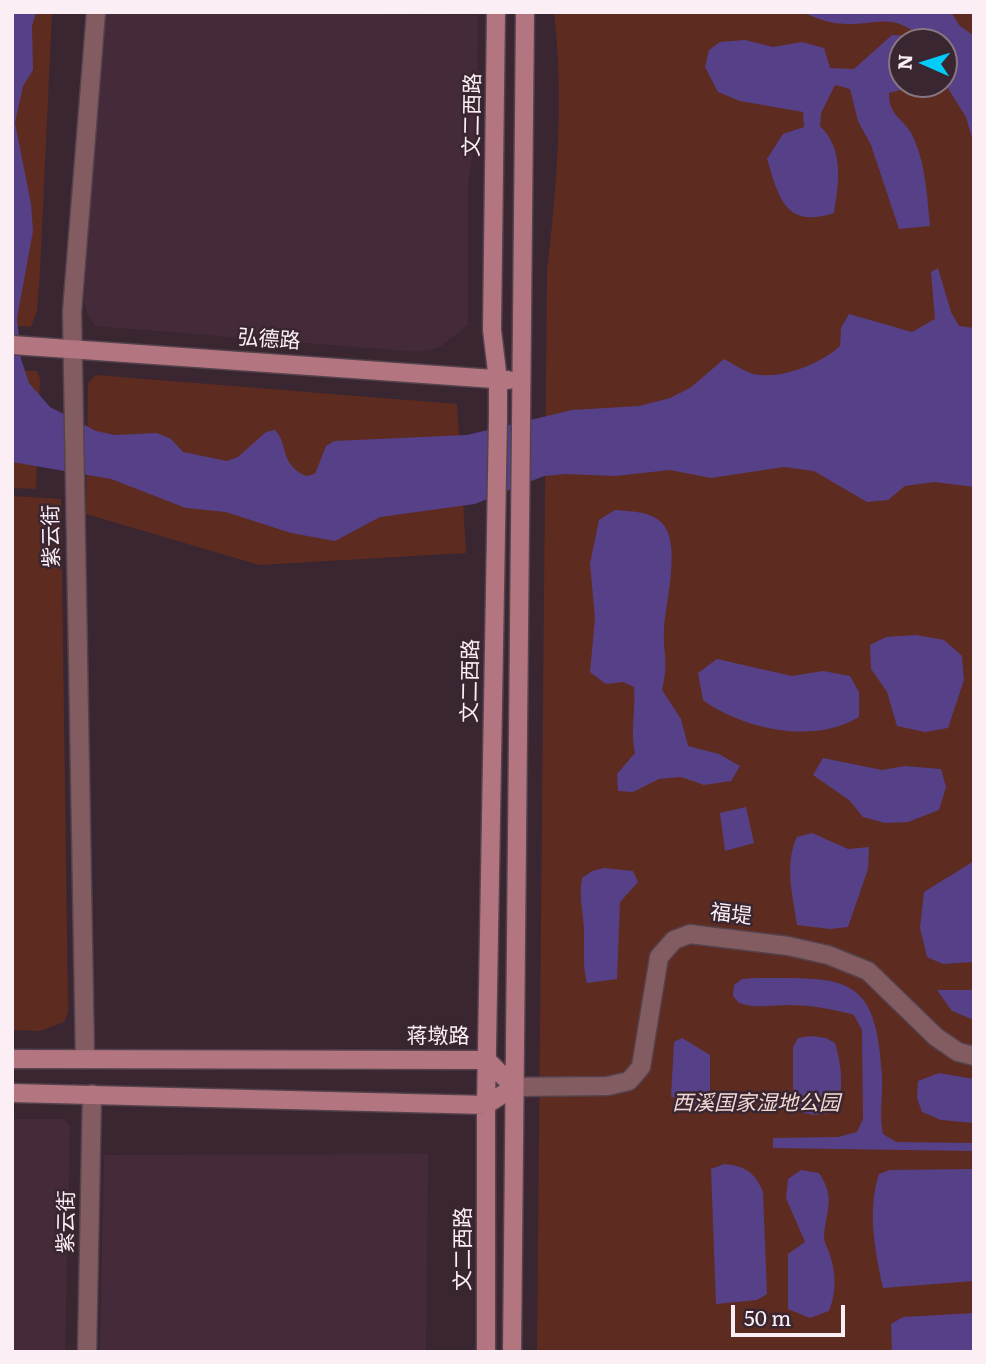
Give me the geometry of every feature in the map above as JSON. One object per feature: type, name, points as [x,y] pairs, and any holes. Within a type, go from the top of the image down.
[{"type":"main road","name":"文二西路","points":[[486,1352],[486,1105],[498,418],[498,380],[492,330],[496,12]]},
{"type":"main road","points":[[512,1352],[525,12]]},
{"type":"main road","name":"弘德路","points":[[12,345],[523,380]]},
{"type":"main road","name":"蒋墩路","points":[[12,1059],[487,1060],[514,1087]]},
{"type":"main road","points":[[12,1093],[486,1105],[514,1087]]},
{"type":"street","name":"紫云街","points":[[85,1059],[72,349],[96,12]]},
{"type":"street","name":"福堤","points":[[514,1087],[608,1086],[629,1081],[640,1066],[659,957],[674,940],[690,934],[788,946],[828,955],[868,971],[936,1037],[958,1052],[974,1056]]},
{"type":"street","name":"紫云街","points":[[87,1352],[92,1094]]},
{"type":"shaded area","points":[[12,12],[36,12],[32,26],[33,70],[23,86],[15,123],[31,204],[33,231],[17,318],[21,359],[29,383],[50,407],[96,431],[115,435],[157,433],[171,439],[183,452],[227,461],[238,457],[266,432],[275,430],[292,466],[306,476],[315,474],[326,446],[334,441],[467,435],[572,410],[639,406],[670,398],[690,388],[724,359],[753,374],[788,373],[822,359],[840,346],[841,328],[849,314],[912,332],[935,319],[931,272],[938,268],[951,312],[959,326],[974,328],[974,487],[934,482],[905,486],[888,500],[867,502],[814,471],[784,467],[711,478],[670,470],[615,476],[566,474],[544,476],[475,504],[380,517],[335,541],[291,533],[226,512],[186,508],[111,479],[12,462]]},
{"type":"shaded area","points":[[103,12],[478,15],[477,126],[468,183],[468,325],[438,348],[418,352],[95,326],[87,313],[84,300]]},
{"type":"shaded area","points":[[802,12],[951,12],[959,25],[974,36],[974,145],[966,117],[954,98],[958,98],[958,28],[908,28],[892,22],[849,24],[822,20]]},
{"type":"shaded area","points":[[888,39],[888,98],[918,149],[930,226],[899,229],[871,145],[858,121],[850,89],[835,85],[821,113],[820,126],[833,145],[838,166],[834,213],[804,217],[794,213],[780,197],[767,159],[783,134],[804,127],[803,112],[740,101],[718,92],[705,67],[709,50],[720,42],[745,40],[773,47],[802,42],[824,48],[830,68],[854,69]]},
{"type":"shaded area","points":[[615,510],[640,512],[651,516],[662,523],[668,533],[672,559],[664,630],[665,665],[662,690],[681,719],[688,746],[719,754],[740,766],[731,781],[704,785],[681,777],[659,779],[633,792],[618,791],[617,774],[635,753],[634,687],[623,682],[606,684],[590,672],[595,618],[590,564],[599,520]]},
{"type":"shaded area","points":[[916,635],[944,640],[962,656],[964,680],[948,728],[925,732],[897,726],[887,692],[871,669],[870,645],[886,637]]},
{"type":"shaded area","points":[[717,659],[792,676],[823,671],[850,676],[859,692],[859,717],[841,725],[800,732],[758,726],[738,719],[703,700],[698,673]]},
{"type":"shaded area","points":[[823,758],[882,770],[905,766],[941,769],[946,787],[939,810],[908,822],[885,823],[863,817],[849,800],[813,775]]},
{"type":"shaded area","points":[[746,807],[754,843],[725,851],[720,813]]},
{"type":"shaded area","points":[[812,833],[848,849],[869,847],[868,869],[848,927],[830,929],[797,925],[791,858],[797,837]]},
{"type":"shaded area","points":[[974,861],[974,962],[943,964],[927,957],[920,928],[924,892]]},
{"type":"shaded area","points":[[604,868],[633,871],[638,882],[620,902],[617,979],[587,983],[584,966],[582,878],[592,871]]},
{"type":"shaded area","points":[[742,979],[812,979],[834,982],[850,988],[863,999],[872,1017],[879,1042],[883,1134],[896,1142],[974,1143],[974,1151],[773,1148],[773,1138],[838,1137],[857,1132],[863,1119],[862,1030],[854,1015],[838,1011],[805,1006],[757,1006],[739,1003],[733,996],[734,985]]},
{"type":"shaded area","points":[[937,990],[974,990],[974,1020],[952,1011]]},
{"type":"shaded area","points":[[682,1038],[710,1055],[710,1105],[699,1113],[683,1099],[671,1097],[674,1042]]},
{"type":"shaded area","points":[[798,1038],[826,1038],[835,1043],[841,1078],[836,1112],[815,1115],[793,1111],[793,1047]]},
{"type":"shaded area","points":[[939,1073],[974,1079],[974,1123],[941,1120],[922,1112],[917,1098],[918,1081]]},
{"type":"shaded area","points":[[12,1119],[63,1119],[70,1125],[65,1352],[12,1352]]},
{"type":"shaded area","points":[[428,1154],[426,1352],[100,1352],[104,1155]]},
{"type":"shaded area","points":[[724,1164],[748,1171],[763,1192],[767,1294],[757,1300],[716,1304],[711,1169]]},
{"type":"shaded area","points":[[974,1169],[974,1281],[883,1288],[873,1217],[879,1174],[890,1170]]},
{"type":"shaded area","points":[[801,1170],[819,1173],[827,1190],[829,1204],[824,1238],[834,1275],[829,1311],[810,1318],[788,1309],[788,1254],[805,1242],[786,1198],[788,1179]]},
{"type":"shaded area","points":[[974,1313],[974,1352],[892,1352],[891,1324],[903,1317]]},
{"type":"green space","points":[[12,12],[52,12],[40,272],[37,311],[31,327],[12,325]]},
{"type":"green space","name":"西溪国家湿地公园","points":[[554,12],[974,12],[974,1352],[537,1352],[547,271],[554,207],[559,77]]},
{"type":"green space","points":[[12,370],[37,371],[40,379],[36,489],[12,488]]},
{"type":"green space","points":[[96,375],[457,404],[466,553],[259,565],[86,514],[88,383]]},
{"type":"green space","points":[[12,496],[61,499],[68,1012],[64,1022],[40,1031],[12,1030]]}]
